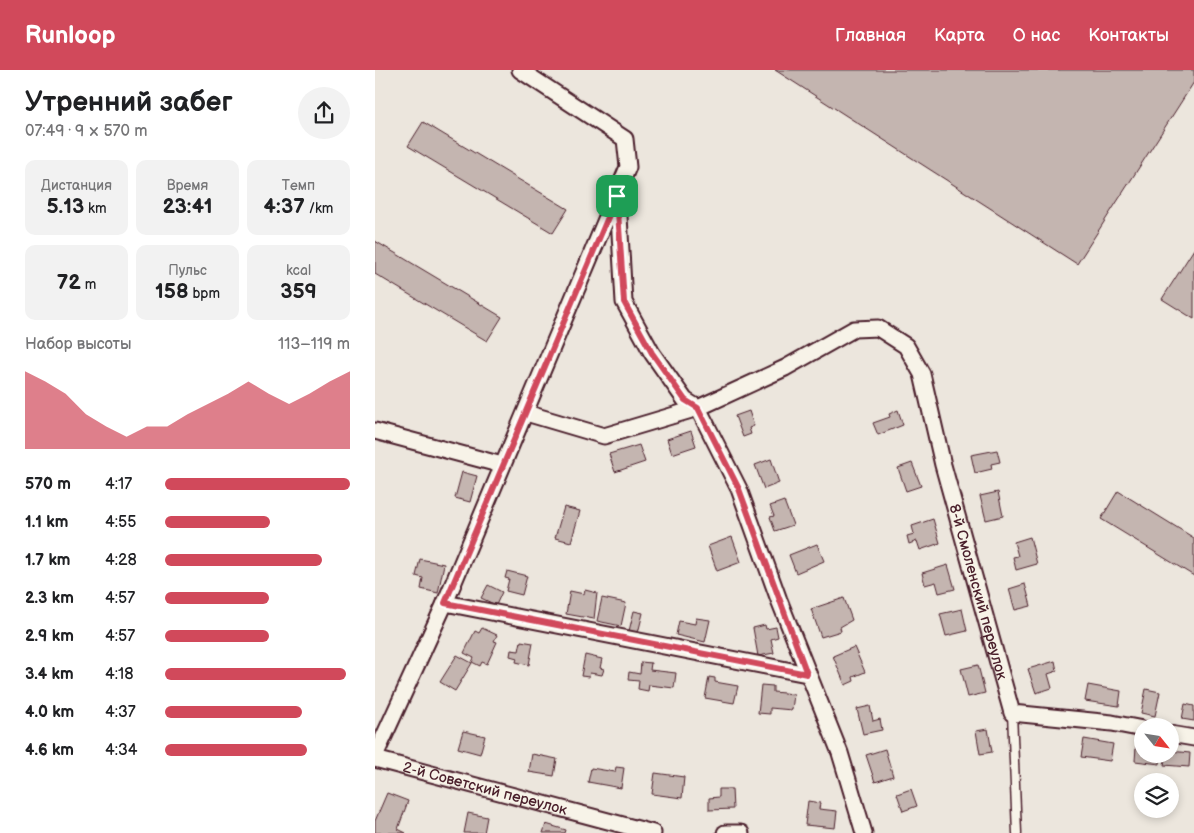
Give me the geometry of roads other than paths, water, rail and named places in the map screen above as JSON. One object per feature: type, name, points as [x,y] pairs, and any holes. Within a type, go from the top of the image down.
[{"type":"street","points":[[375,757],[445,603],[629,167],[625,139],[520,70]]},
{"type":"street","points":[[617,196],[624,302],[652,353],[685,400],[698,408],[739,489],[807,674],[840,753],[864,833]]},
{"type":"street","name":"8-й Смоленский переулок","points":[[698,408],[785,368],[853,329],[878,328],[906,346],[922,374],[941,455],[1012,713]]},
{"type":"street","points":[[526,413],[604,436],[698,408]]},
{"type":"street","points":[[375,431],[502,465]]},
{"type":"street","points":[[445,603],[807,674]]},
{"type":"street","points":[[1012,713],[1111,723],[1134,727]]},
{"type":"street","points":[[1179,736],[1194,738]]},
{"type":"street","name":"2-й Советский переулок","points":[[375,757],[653,833]]},
{"type":"street","points":[[725,833],[741,833]]},
{"type":"lane","points":[[1012,713],[1017,833]]}]
